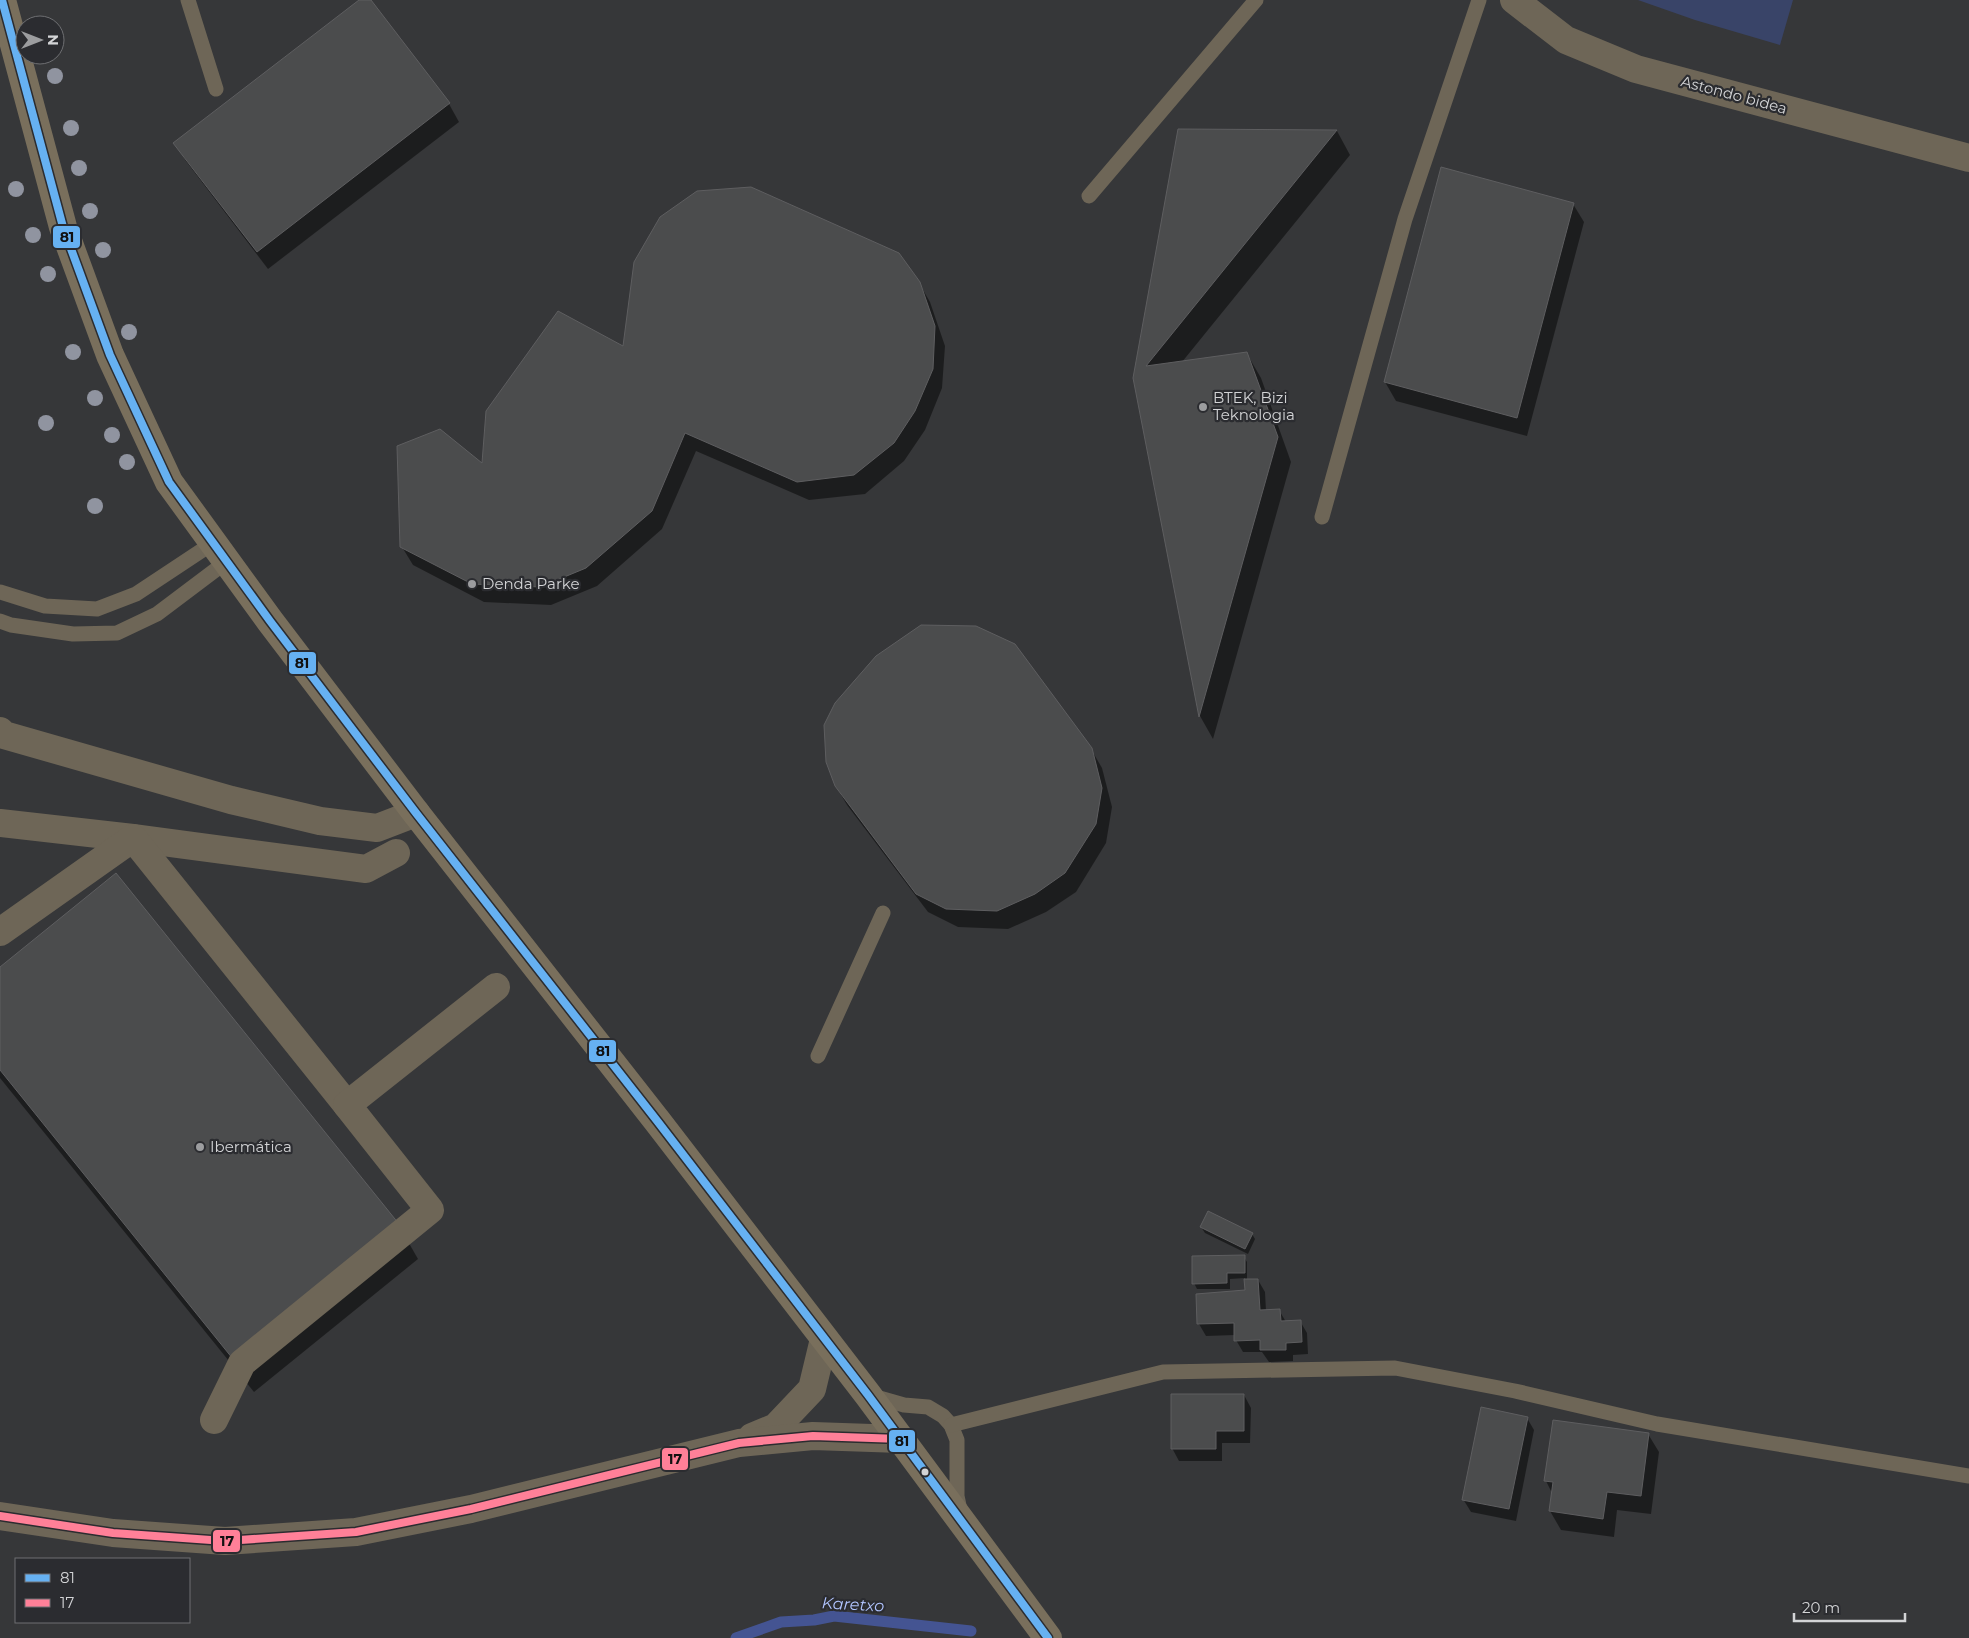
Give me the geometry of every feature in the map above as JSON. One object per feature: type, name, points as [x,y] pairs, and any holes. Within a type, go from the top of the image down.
[{"type":"street","points":[[2,0],[63,227],[110,355],[169,482],[416,814],[653,1115],[868,1395],[1048,1638]]},
{"type":"street","name":"Astondo bidea","points":[[1514,0],[1566,40],[1636,69],[1969,158]]},
{"type":"street","points":[[0,732],[4,735],[231,800],[320,821],[377,828],[416,814]]},
{"type":"street","points":[[0,823],[133,838],[366,869],[396,853]]},
{"type":"street","points":[[0,932],[133,838]]},
{"type":"street","points":[[133,838],[430,1210],[242,1363],[214,1420]]},
{"type":"street","points":[[347,1105],[496,987]]},
{"type":"street","points":[[739,1443],[776,1427],[812,1389],[824,1339]]},
{"type":"street","points":[[0,1516],[113,1533],[224,1541],[356,1532],[471,1509],[739,1443],[813,1436],[901,1439]]},
{"type":"lane","points":[[188,0],[216,89]]},
{"type":"lane","points":[[1089,196],[1256,0]]},
{"type":"lane","points":[[1322,517],[1405,219],[1479,0]]},
{"type":"lane","points":[[0,592],[45,606],[97,609],[136,594],[220,552]]},
{"type":"lane","points":[[0,621],[11,625],[73,634],[117,633],[157,614],[220,552]]},
{"type":"lane","points":[[818,1056],[883,913]]},
{"type":"lane","points":[[951,1425],[1163,1372],[1395,1368],[1515,1391],[1657,1424],[1969,1476]]},
{"type":"lane","points":[[868,1395],[904,1405],[928,1407],[943,1416],[951,1425],[957,1440],[957,1496],[965,1528]]},
{"type":"shaded area","points":[[1638,0],[1793,0],[1780,45],[1695,20]]},
{"type":"building","points":[[359,0],[371,0],[450,103],[257,252],[173,143]]},
{"type":"building","name":"BTEK, Bizi Teknologia","points":[[1178,129],[1337,130],[1146,366],[1247,352],[1278,437],[1199,717],[1133,378]]},
{"type":"building","points":[[1441,167],[1574,203],[1517,418],[1384,382]]},
{"type":"building","points":[[751,187],[899,253],[920,282],[935,326],[933,369],[915,411],[894,443],[854,475],[797,482],[685,433],[652,511],[586,568],[540,587],[472,584],[400,547],[397,446],[440,429],[482,463],[486,411],[558,311],[623,346],[634,262],[660,217],[697,191]]},
{"type":"building","points":[[921,625],[976,626],[1015,644],[1092,748],[1102,788],[1096,824],[1065,873],[1035,894],[997,911],[946,909],[916,894],[835,786],[826,762],[824,725],[835,703],[876,656]]},
{"type":"building","name":"Ibermática","points":[[116,873],[399,1224],[233,1359],[0,1070],[0,967]]},
{"type":"building","points":[[1208,1211],[1253,1233],[1245,1249],[1200,1227]]},
{"type":"building","points":[[1245,1255],[1245,1273],[1227,1273],[1227,1283],[1192,1284],[1192,1256]]},
{"type":"building","points":[[1244,1279],[1258,1279],[1260,1310],[1280,1309],[1281,1321],[1301,1320],[1302,1342],[1286,1343],[1286,1350],[1260,1350],[1260,1340],[1234,1341],[1234,1323],[1197,1324],[1196,1294],[1245,1290]]},
{"type":"building","points":[[1171,1394],[1244,1394],[1244,1431],[1216,1431],[1216,1449],[1171,1449]]},
{"type":"building","points":[[1481,1407],[1528,1417],[1509,1509],[1462,1500]]},
{"type":"building","points":[[1553,1420],[1649,1433],[1641,1496],[1607,1492],[1603,1519],[1549,1511],[1553,1482],[1544,1481]]},
{"type":"waterway","name":"Karetxo","points":[[736,1638],[781,1622],[814,1620],[834,1616],[971,1631]]},
{"type":"transit line","name":"81","points":[[2,0],[63,227],[110,355],[169,482],[270,621],[416,813],[658,1122],[868,1395],[1048,1638]]},
{"type":"transit line","name":"17","points":[[0,1516],[113,1533],[225,1541],[356,1532],[471,1509],[739,1443],[813,1436],[901,1439]]},
{"type":"place","name":"BTEK, Bizi Teknologia","points":[[1203,407]]},
{"type":"place","name":"Denda Parke","points":[[472,584]]},
{"type":"place","name":"Ibermática","points":[[200,1147]]}]
